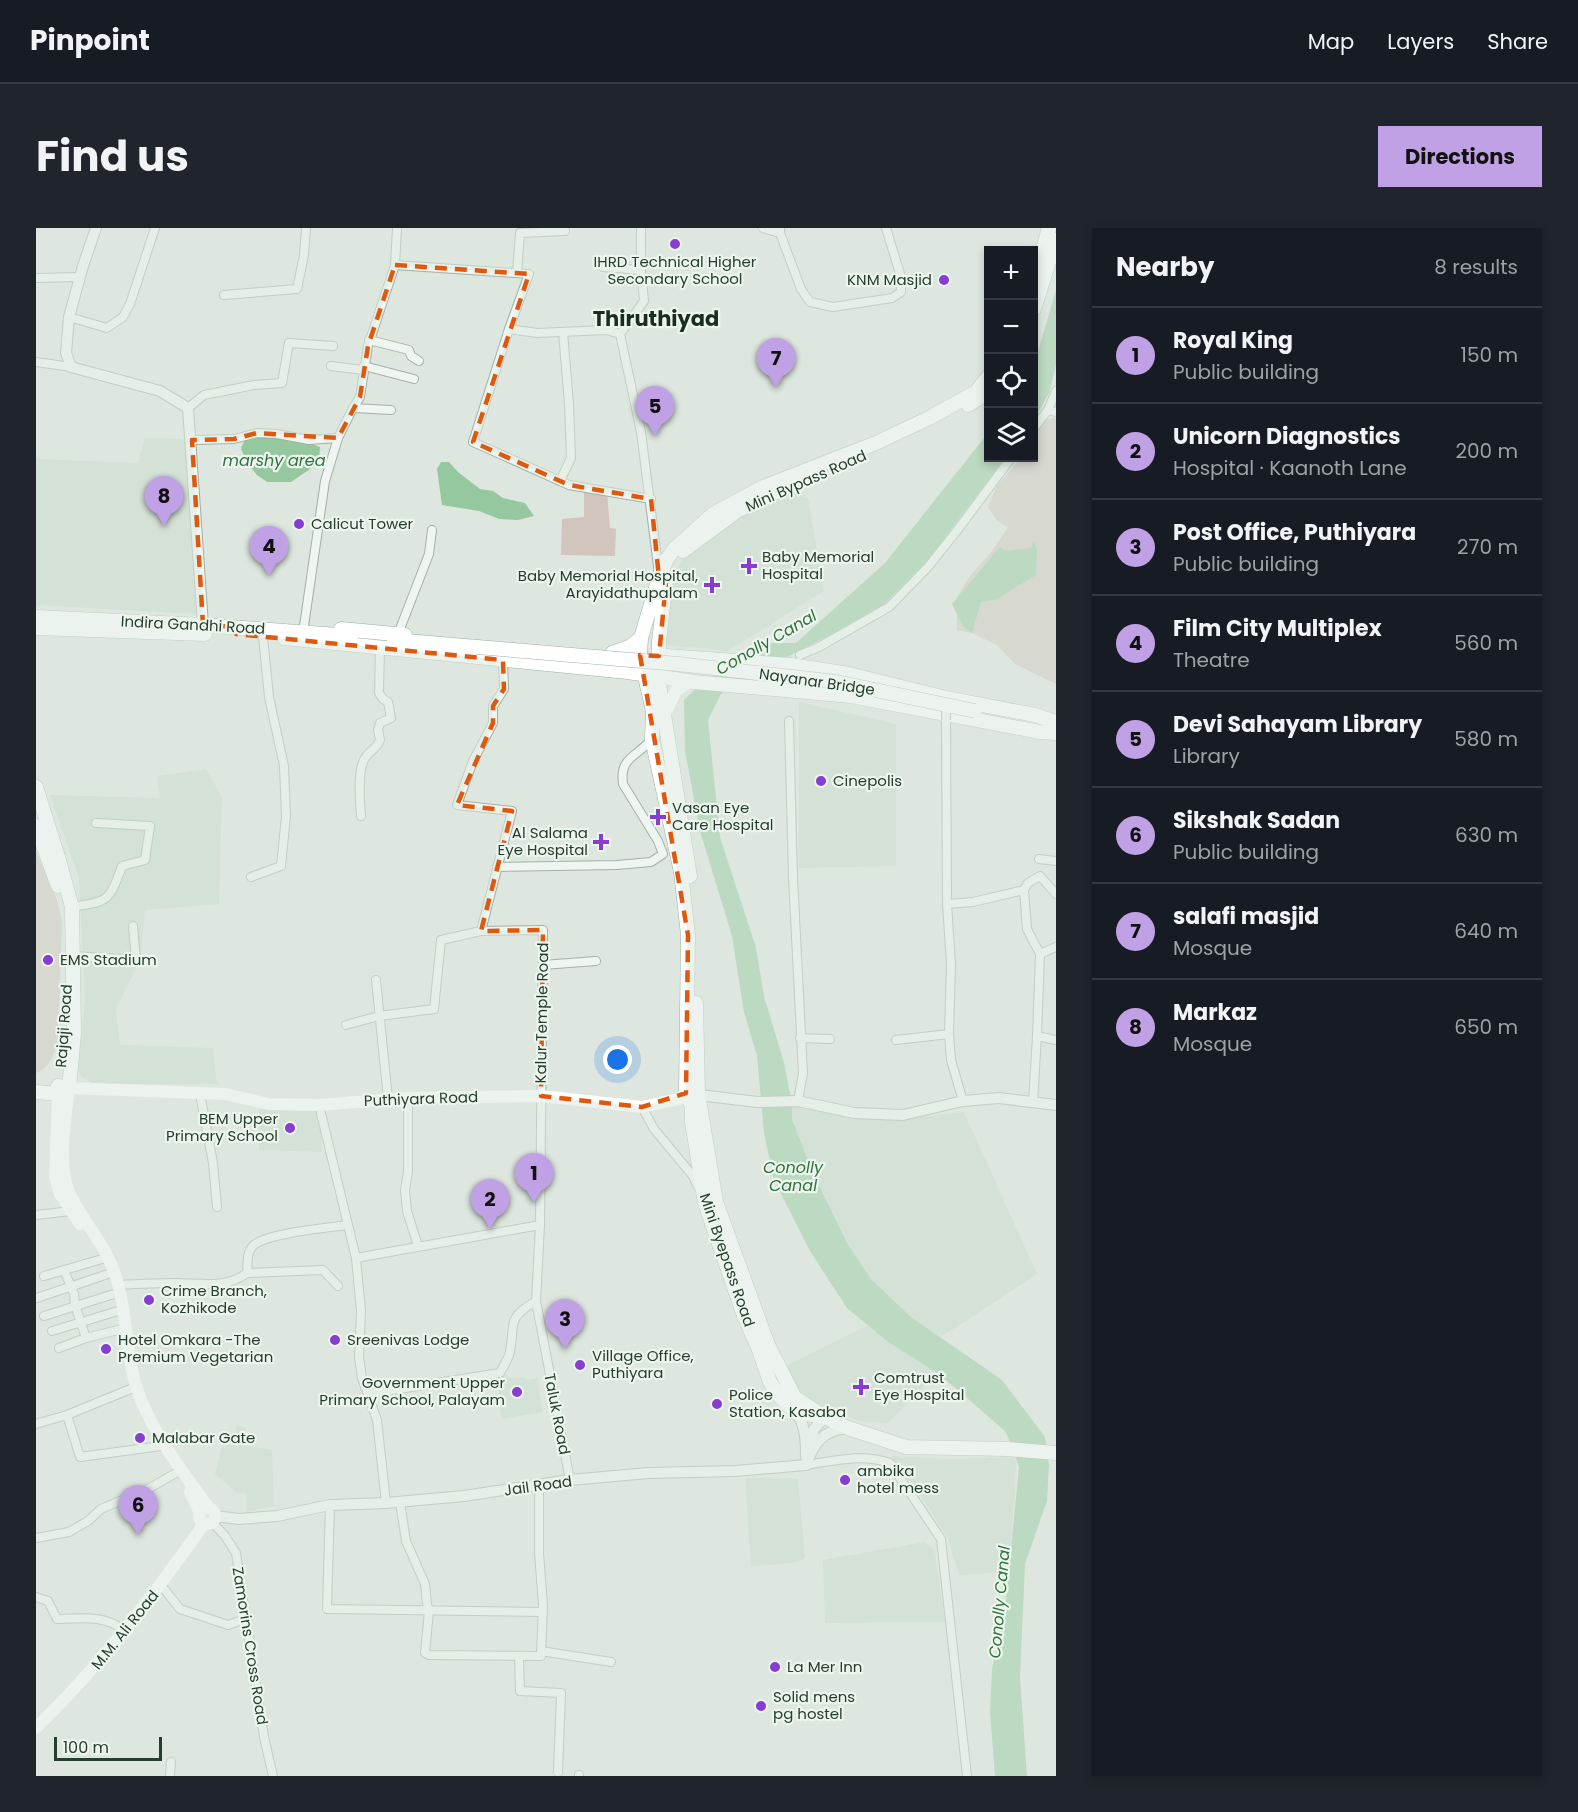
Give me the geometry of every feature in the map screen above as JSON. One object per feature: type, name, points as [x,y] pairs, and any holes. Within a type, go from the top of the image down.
[{"type":"main road","points":[[1038,266],[1049,228]]},
{"type":"main road","points":[[1037,300],[1056,240]]},
{"type":"main road","name":"Mini Bypass Road","points":[[653,656],[641,638],[662,579],[689,545],[764,492],[882,448],[952,409],[976,392],[984,382]]},
{"type":"main road","name":"Mini Bypass Road","points":[[952,409],[984,397]]},
{"type":"main road","name":"Mini Bypass Road","points":[[651,676],[659,641],[662,579]]},
{"type":"main road","name":"Indira Gandhi Road","points":[[36,617],[203,625],[283,634],[350,636],[477,647]]},
{"type":"main road","points":[[283,634],[304,626],[653,656],[796,660],[821,674],[823,680],[817,688],[809,692]]},
{"type":"main road","name":"Indira Gandhi Road","points":[[36,628],[263,637],[283,634]]},
{"type":"main road","points":[[283,634],[692,682],[851,696],[1040,732],[1056,731]]},
{"type":"main road","points":[[612,653],[631,646],[641,638]]},
{"type":"main road","name":"Nayanar Bridge","points":[[477,647],[678,664],[837,682],[1040,724]]},
{"type":"main road","name":"Mini Byepass Road","points":[[653,656],[652,739],[681,872],[688,935],[692,1122],[705,1203],[744,1316],[770,1382],[780,1397],[795,1412]]},
{"type":"main road","points":[[815,669],[849,674],[946,698],[1035,715],[1056,723]]},
{"type":"main road","points":[[651,676],[665,713],[690,872],[695,947],[692,1094],[716,1202],[768,1345],[795,1398],[848,1428],[906,1447],[1007,1449],[1056,1454]]},
{"type":"main road","points":[[665,713],[676,691],[692,682]]},
{"type":"main road","points":[[1040,724],[1056,723]]},
{"type":"main road","points":[[1040,724],[1056,731]]},
{"type":"main road","points":[[36,787],[72,907],[74,1033],[63,1091],[56,1177],[60,1194],[108,1268]]},
{"type":"main road","name":"Rajaji Road","points":[[36,826],[61,894],[65,921],[68,983],[63,1091]]},
{"type":"main road","points":[[36,1085],[63,1091]]},
{"type":"main road","name":"Puthiyara Road","points":[[63,1091],[147,1090],[225,1094],[268,1104],[319,1105],[408,1098],[541,1096],[642,1107],[692,1094]]},
{"type":"main road","points":[[36,1092],[63,1091]]},
{"type":"main road","points":[[63,1091],[64,1174],[69,1191],[104,1247],[108,1268],[116,1289],[135,1383],[166,1445],[208,1517]]},
{"type":"main road","points":[[116,1289],[133,1388],[145,1416],[176,1473],[208,1517]]},
{"type":"main road","points":[[795,1412],[825,1417]]},
{"type":"main road","name":"M.M. Ali Road","points":[[36,1728],[94,1668],[161,1585],[208,1517]]},
{"type":"street","points":[[71,367],[66,353],[69,317],[96,228]]},
{"type":"street","points":[[69,317],[107,328],[123,316],[130,304],[155,228]]},
{"type":"street","points":[[224,295],[297,289],[304,255],[306,228]]},
{"type":"street","points":[[304,626],[325,481],[338,438],[352,408],[360,397],[369,340],[395,265],[397,228]]},
{"type":"street","points":[[641,228],[644,302],[620,334],[641,432],[662,579]]},
{"type":"street","points":[[763,228],[780,230],[801,290],[810,302],[833,307],[892,297],[902,292],[902,277],[886,228]]},
{"type":"street","points":[[517,273],[520,232],[565,231]]},
{"type":"street","points":[[395,265],[529,273],[472,442],[569,485],[651,499]]},
{"type":"street","points":[[603,267],[641,270]]},
{"type":"street","points":[[36,278],[80,278]]},
{"type":"street","points":[[509,328],[537,333],[607,330],[620,334]]},
{"type":"street","points":[[560,481],[571,458],[563,332]]},
{"type":"street","points":[[369,340],[409,350],[411,356],[418,361]]},
{"type":"street","points":[[188,408],[204,395],[254,385],[282,383],[289,343],[333,345]]},
{"type":"street","points":[[36,362],[71,367],[160,391],[188,408]]},
{"type":"street","points":[[330,366],[363,368],[414,379]]},
{"type":"street","points":[[1038,424],[1052,411],[1056,391]]},
{"type":"street","points":[[188,408],[203,625]]},
{"type":"street","points":[[352,408],[391,410]]},
{"type":"street","points":[[192,440],[234,440],[256,433],[309,440],[338,438]]},
{"type":"street","points":[[796,660],[889,607],[928,567],[1008,462]]},
{"type":"street","points":[[398,634],[429,554],[432,530]]},
{"type":"street","points":[[251,877],[281,866],[286,816],[284,766],[269,698],[263,637]]},
{"type":"street","points":[[361,816],[362,766],[365,757],[377,748],[380,740],[378,730],[380,723],[391,718],[387,702],[379,693],[380,647]]},
{"type":"street","points":[[346,1025],[379,1016],[434,1009],[441,940],[481,932],[512,811],[457,805],[472,761],[493,723],[493,706],[504,689],[503,660]]},
{"type":"street","points":[[946,713],[947,904],[951,964],[949,1034],[951,1060],[963,1101]]},
{"type":"street","points":[[789,721],[793,878],[803,1073],[798,1101]]},
{"type":"street","points":[[498,867],[617,865],[651,862],[663,854],[658,841],[623,784],[622,773],[627,760],[643,750],[652,739]]},
{"type":"street","points":[[72,907],[97,903],[111,894],[122,866],[145,860],[150,826],[96,823]]},
{"type":"street","points":[[1040,859],[1056,861]]},
{"type":"street","points":[[1034,1102],[1040,954],[1027,929],[1024,890],[1028,884],[1040,876],[1056,894]]},
{"type":"street","points":[[947,904],[973,903],[1024,890]]},
{"type":"street","points":[[74,956],[136,960],[133,926]]},
{"type":"street","name":"Kalur Temple Road","points":[[481,932],[543,930],[541,1096]]},
{"type":"street","points":[[1040,954],[1056,947]]},
{"type":"street","points":[[543,965],[596,961]]},
{"type":"street","points":[[376,980],[388,1100]]},
{"type":"street","points":[[896,1040],[949,1034]]},
{"type":"street","points":[[1037,1036],[1056,1040]]},
{"type":"street","points":[[800,1038],[830,1039]]},
{"type":"street","points":[[200,1094],[213,1163],[217,1207]]},
{"type":"street","points":[[692,1094],[757,1102],[798,1101],[854,1113],[903,1115],[963,1101],[999,1098],[1056,1105]]},
{"type":"street","name":"Taluk Road","points":[[541,1096],[540,1225],[536,1301],[570,1480]]},
{"type":"street","points":[[408,1098],[408,1172],[405,1190],[407,1211],[418,1246]]},
{"type":"street","points":[[319,1105],[356,1258],[361,1311],[359,1357],[362,1378],[377,1420],[386,1503]]},
{"type":"street","points":[[642,1107],[654,1129],[693,1176],[705,1203]]},
{"type":"street","points":[[36,1215],[71,1211]]},
{"type":"street","points":[[248,1273],[248,1255],[254,1245],[285,1234],[347,1225]]},
{"type":"street","points":[[356,1258],[540,1225]]},
{"type":"street","points":[[44,1276],[64,1270],[108,1268]]},
{"type":"street","points":[[37,1298],[69,1287],[108,1268]]},
{"type":"street","points":[[64,1270],[69,1287],[74,1294],[75,1305],[86,1338]]},
{"type":"street","points":[[44,1316],[116,1289],[177,1283],[211,1285],[238,1280],[248,1273],[323,1270],[338,1286]]},
{"type":"street","points":[[368,1394],[500,1372],[509,1354],[512,1326],[521,1310],[536,1301]]},
{"type":"street","points":[[52,1331],[118,1311]]},
{"type":"street","points":[[59,1348],[122,1329]]},
{"type":"street","points":[[36,1424],[67,1415],[133,1388]]},
{"type":"street","points":[[795,1412],[802,1424],[806,1465]]},
{"type":"street","points":[[67,1415],[80,1457],[161,1446]]},
{"type":"street","points":[[806,1465],[814,1429],[825,1417]]},
{"type":"street","points":[[806,1465],[812,1449],[822,1436],[830,1431],[848,1428]]},
{"type":"street","points":[[806,1465],[850,1457],[878,1459],[890,1463],[941,1539],[967,1776]]},
{"type":"street","name":"Jail Road","points":[[208,1517],[239,1519],[277,1516],[330,1505],[464,1496],[570,1480],[648,1473],[736,1471],[806,1465]]},
{"type":"street","points":[[36,1538],[69,1532],[88,1521],[101,1509],[146,1491],[176,1473]]},
{"type":"street","points":[[400,1502],[406,1541],[423,1578],[429,1611],[425,1653],[429,1655],[540,1656],[542,1612],[539,1485]]},
{"type":"street","points":[[330,1505],[327,1609],[542,1612]]},
{"type":"street","name":"Zamorins Cross Road","points":[[208,1517],[236,1553],[264,1737],[273,1776]]},
{"type":"street","points":[[161,1585],[180,1609],[228,1625],[246,1619]]},
{"type":"street","points":[[36,1597],[48,1601],[57,1619],[100,1618],[124,1630]]},
{"type":"street","points":[[541,1651],[611,1662]]},
{"type":"street","points":[[519,1657],[520,1691],[561,1693],[558,1773]]},
{"type":"street","points":[[170,1776],[171,1762]]},
{"type":"highlighted area","points":[[395,265],[529,274],[473,442],[569,485],[651,499],[659,578],[666,582],[659,656],[640,655],[688,935],[686,1093],[642,1107],[541,1096],[543,930],[481,931],[512,811],[457,805],[493,723],[493,706],[504,689],[503,660],[236,634],[236,627],[203,625],[192,440],[234,439],[257,433],[338,438],[360,397],[368,346]]},
{"type":"shaded area","points":[[1056,418],[1056,684],[1015,664],[997,645],[972,633],[957,630],[956,599],[969,577],[992,551],[1008,527],[997,521],[988,507],[996,487],[1018,462],[1038,462],[1038,429],[1044,420]]},
{"type":"shaded area","points":[[145,438],[185,439],[196,614],[36,605],[36,459],[138,463]]},
{"type":"shaded area","name":"Baby Memorial Hospital","points":[[787,491],[808,498],[824,591],[728,651],[667,645],[662,616],[669,578],[686,555],[744,511]]},
{"type":"shaded area","points":[[584,492],[607,492],[610,528],[616,529],[615,556],[561,555],[562,519],[584,517]]},
{"type":"shaded area","points":[[799,702],[896,724],[896,866],[799,868]]},
{"type":"shaded area","points":[[206,769],[222,797],[219,904],[145,910],[140,960],[116,1009],[120,1045],[213,1048],[217,1084],[93,1084],[82,1077],[77,1068],[85,1001],[79,878],[50,795],[160,798],[157,776]]},
{"type":"shaded area","name":"EMS Stadium","points":[[36,851],[56,897],[62,921],[58,1043],[47,1065],[36,1073]]},
{"type":"shaded area","points":[[792,1103],[902,1119],[964,1112],[1037,1274],[941,1337],[911,1317],[871,1279],[847,1243],[813,1173],[792,1119]]},
{"type":"shaded area","name":"BEM Upper Primary School","points":[[320,1106],[322,1152],[259,1150],[259,1107]]},
{"type":"shaded area","name":"Comtrust Eye Hospital","points":[[867,1326],[937,1373],[888,1423],[862,1422],[806,1400],[784,1367]]},
{"type":"shaded area","points":[[507,1375],[509,1378],[524,1377],[527,1380],[537,1378],[543,1412],[502,1419],[495,1377]]},
{"type":"shaded area","points":[[236,1426],[245,1427],[248,1446],[272,1450],[274,1506],[246,1512],[247,1494],[237,1493],[215,1474],[222,1446],[235,1444]]},
{"type":"shaded area","points":[[891,1456],[952,1459],[1013,1457],[1016,1462],[1015,1493],[1008,1572],[959,1575],[948,1538],[921,1496]]},
{"type":"shaded area","points":[[745,1478],[798,1479],[805,1558],[798,1562],[751,1567]]},
{"type":"shaded area","points":[[925,1542],[935,1551],[945,1622],[825,1623],[823,1560]]},
{"type":"water","points":[[1056,290],[1056,365],[1049,393],[1038,413],[1038,351]]},
{"type":"water","name":"marshy area","points":[[256,436],[289,438],[320,447],[319,463],[291,482],[267,482],[257,475],[246,462],[241,448],[245,440]]},
{"type":"water","name":"Conolly Canal","points":[[984,438],[984,462],[1002,462],[928,560],[883,605],[743,679],[721,694],[708,720],[720,837],[756,948],[764,996],[784,1063],[792,1103],[792,1119],[813,1173],[847,1243],[871,1279],[911,1317],[1002,1380],[1045,1437],[1049,1465],[1047,1501],[1025,1564],[1020,1677],[1027,1776],[995,1776],[990,1713],[992,1669],[1005,1610],[1019,1467],[1006,1432],[937,1373],[887,1341],[847,1308],[810,1251],[774,1180],[764,1133],[757,1056],[744,1012],[732,936],[700,831],[685,751],[684,700],[705,680],[771,643],[796,643],[885,563]]},
{"type":"water","points":[[441,462],[449,462],[480,489],[493,491],[503,498],[525,503],[534,516],[518,520],[499,519],[479,511],[442,505],[437,469]]},
{"type":"water","points":[[1034,541],[1037,550],[1036,575],[997,599],[981,602],[972,633],[963,626],[952,604],[1000,547],[1006,551],[1031,548]]},
{"type":"place","name":"IHRD Technical Higher Secondary School","points":[[675,244]]},
{"type":"place","name":"KNM Masjid","points":[[944,280]]},
{"type":"place","name":"salafi masjid","points":[[776,388]]},
{"type":"place","name":"Devi Sahayam Library","points":[[655,436]]},
{"type":"place","name":"Calicut Tower","points":[[299,524]]},
{"type":"place","name":"Markaz","points":[[164,526]]},
{"type":"place","name":"Baby Memorial Hospital","points":[[749,566]]},
{"type":"place","name":"Film City Multiplex","points":[[269,576]]},
{"type":"place","name":"Baby Memorial Hospital, Arayidathupalam","points":[[712,585]]},
{"type":"place","name":"Cinepolis","points":[[821,781]]},
{"type":"place","name":"Vasan Eye Care Hospital","points":[[658,817]]},
{"type":"place","name":"Al Salama Eye Hospital","points":[[601,842]]},
{"type":"place","name":"EMS Stadium","points":[[48,960]]},
{"type":"place","name":"BEM Upper Primary School","points":[[290,1128]]},
{"type":"place","name":"Royal King","points":[[534,1203]]},
{"type":"place","name":"Unicorn Diagnostics","points":[[490,1229]]},
{"type":"place","name":"Crime Branch, Kozhikode","points":[[149,1300]]},
{"type":"place","name":"Sreenivas Lodge","points":[[335,1340]]},
{"type":"place","name":"Hotel Omkara -The Premium Vegetarian","points":[[106,1349]]},
{"type":"place","name":"Post Office, Puthiyara","points":[[565,1349]]},
{"type":"place","name":"Village Office, Puthiyara","points":[[580,1365]]},
{"type":"place","name":"Comtrust Eye Hospital","points":[[861,1387]]},
{"type":"place","name":"Government Upper Primary School, Palayam","points":[[517,1392]]},
{"type":"place","name":"Police Station, Kasaba","points":[[717,1404]]},
{"type":"place","name":"Malabar Gate","points":[[140,1438]]},
{"type":"place","name":"ambika hotel mess","points":[[845,1480]]},
{"type":"place","name":"Sikshak Sadan","points":[[138,1535]]},
{"type":"place","name":"La Mer Inn","points":[[775,1667]]},
{"type":"place","name":"Solid mens pg hostel","points":[[761,1706]]},
{"type":"district","name":"Thiruthiyad","points":[[656,319]]}]
